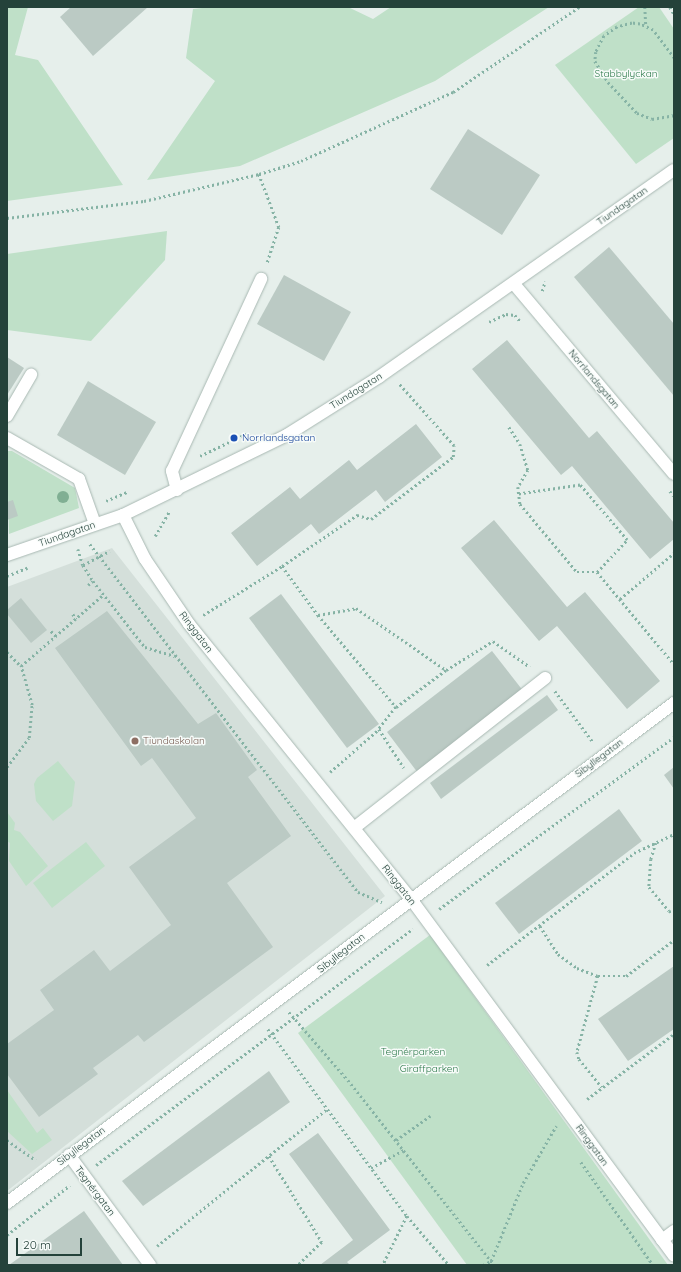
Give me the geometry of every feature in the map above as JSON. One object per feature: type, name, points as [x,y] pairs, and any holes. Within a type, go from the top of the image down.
[{"type":"street","name":"Tiundagatan","points":[[7,555],[123,515],[177,490],[287,435],[379,377],[514,284],[674,170]]},
{"type":"street","points":[[177,490],[172,471],[261,279]]},
{"type":"street","name":"Norrlandsgatan","points":[[514,284],[674,474]]},
{"type":"street","points":[[7,416],[31,375]]},
{"type":"street","points":[[7,438],[78,479],[95,524]]},
{"type":"street","name":"Ringgatan","points":[[123,515],[145,559],[189,624],[411,899],[674,1256]]},
{"type":"street","points":[[354,828],[545,678]]},
{"type":"street","name":"Sibyllegatan","points":[[7,1203],[69,1155],[279,1001],[398,908],[674,703]]},
{"type":"street","name":"Tegnérgatan","points":[[69,1155],[147,1261]]},
{"type":"street","points":[[662,1240],[674,1231]]},
{"type":"path","points":[[7,218],[144,201],[259,174],[301,162],[453,92],[579,7]]},
{"type":"path","points":[[645,7],[646,26]]},
{"type":"path","points":[[670,7],[674,14]]},
{"type":"path","points":[[674,58],[657,34],[646,26],[625,24],[610,31],[599,44],[595,61],[608,82],[637,113],[652,119],[674,115]]},
{"type":"path","points":[[259,174],[279,227],[261,279]]},
{"type":"path","points":[[485,325],[510,314],[515,315],[525,326]]},
{"type":"path","points":[[393,388],[405,380]]},
{"type":"path","points":[[189,624],[282,566],[357,516],[371,519],[453,457],[454,446],[399,384]]},
{"type":"path","points":[[510,427],[520,444],[528,470],[518,487],[520,504],[577,572],[597,572],[627,540],[580,485],[519,494]]},
{"type":"path","points":[[198,457],[224,444]]},
{"type":"path","points":[[664,485],[674,496]]},
{"type":"path","points":[[89,509],[132,490]]},
{"type":"path","points":[[155,536],[168,513],[175,509]]},
{"type":"path","points":[[90,544],[358,892],[398,908]]},
{"type":"path","points":[[78,549],[83,565],[103,596],[145,647],[175,656]]},
{"type":"path","points":[[83,565],[109,551]]},
{"type":"path","points":[[620,599],[674,553]]},
{"type":"path","points":[[282,566],[318,615],[396,707]]},
{"type":"path","points":[[597,572],[674,664]]},
{"type":"path","points":[[88,585],[93,581]]},
{"type":"path","points":[[21,666],[103,596]]},
{"type":"path","points":[[318,615],[356,608],[446,670]]},
{"type":"path","points":[[73,614],[76,618]]},
{"type":"path","points":[[51,631],[56,636]]},
{"type":"path","points":[[317,783],[379,729],[396,707],[446,670],[493,640],[545,678],[603,756]]},
{"type":"path","points":[[7,652],[21,666],[32,705],[29,738],[7,767]]},
{"type":"path","points":[[379,729],[412,782]]},
{"type":"path","points":[[7,1234],[83,1174],[674,736]]},
{"type":"path","points":[[487,965],[634,853],[674,834]]},
{"type":"path","points":[[656,842],[651,859],[649,887],[669,911],[674,913]]},
{"type":"path","points":[[540,926],[558,954],[577,968],[598,976],[626,976],[674,940]]},
{"type":"path","points":[[598,976],[578,1052],[579,1059],[602,1087]]},
{"type":"path","points":[[279,1001],[396,1140],[494,1265]]},
{"type":"path","points":[[258,1015],[407,1216],[449,1265]]},
{"type":"path","points":[[587,1099],[674,1034]]},
{"type":"path","points":[[147,1261],[269,1156],[327,1109]]},
{"type":"path","points":[[396,1140],[430,1116]]},
{"type":"path","points":[[483,1265],[491,1261],[523,1183],[556,1126]]},
{"type":"path","points":[[371,1168],[404,1150]]},
{"type":"path","points":[[269,1156],[322,1242],[298,1265]]},
{"type":"path","points":[[383,1265],[407,1216]]},
{"type":"shaded area","name":"Tiundaskolan","points":[[112,548],[385,896],[7,1191],[7,587]]},
{"type":"green space","points":[[7,7],[28,7],[15,55],[38,60],[123,185],[7,201]]},
{"type":"green space","points":[[211,7],[348,7],[373,19],[391,7],[549,7],[435,81],[240,166],[147,180],[215,81],[186,58],[193,9]]},
{"type":"green space","name":"Stabbylyckan","points":[[639,7],[659,7],[674,29],[674,138],[636,164],[555,65]]},
{"type":"green space","points":[[167,231],[165,260],[91,341],[7,330],[7,254]]},
{"type":"green space","points":[[7,451],[12,451],[75,488],[79,508],[9,534]]},
{"type":"green space","points":[[58,761],[75,782],[72,806],[53,821],[36,801],[34,784],[37,778]]},
{"type":"green space","points":[[7,812],[15,823],[14,830],[20,832],[48,866],[26,886],[9,861],[10,843],[7,841]]},
{"type":"green space","points":[[86,842],[105,866],[52,908],[33,883]]},
{"type":"green space","name":"Tegnérparken","points":[[430,935],[668,1265],[467,1265],[298,1033]]},
{"type":"green space","points":[[7,1090],[37,1133],[43,1128],[52,1140],[32,1154],[7,1131]]},
{"type":"building","points":[[71,7],[148,7],[93,56],[60,17]]},
{"type":"building","points":[[468,129],[540,175],[502,235],[430,189]]},
{"type":"building","points":[[609,247],[674,324],[674,396],[574,277]]},
{"type":"building","points":[[284,275],[351,312],[324,361],[257,324]]},
{"type":"building","points":[[507,340],[589,438],[597,431],[674,523],[674,539],[650,559],[572,466],[561,475],[472,369]]},
{"type":"building","points":[[7,357],[24,368],[7,395]]},
{"type":"building","points":[[88,381],[156,422],[125,475],[57,435]]},
{"type":"building","points":[[416,424],[442,457],[385,502],[376,490],[319,534],[311,524],[257,566],[231,533],[290,487],[300,499],[349,460],[357,470]]},
{"type":"building","points":[[13,500],[18,516],[7,520],[7,502]]},
{"type":"building","points":[[494,520],[567,607],[585,592],[660,681],[627,709],[557,626],[539,641],[461,548]]},
{"type":"building","points":[[281,594],[379,724],[347,748],[249,618]]},
{"type":"building","points":[[21,598],[47,630],[31,643],[7,614],[7,610]]},
{"type":"building","name":"Tiundaskolan","points":[[107,611],[198,724],[216,713],[257,770],[248,777],[291,836],[227,883],[273,947],[144,1042],[138,1035],[93,1068],[98,1074],[39,1117],[7,1074],[7,1044],[54,1010],[40,990],[94,950],[110,971],[171,925],[129,867],[196,818],[152,758],[141,766],[55,648]]},
{"type":"building","points":[[492,651],[524,692],[418,773],[387,732]]},
{"type":"building","points":[[547,695],[558,710],[441,799],[430,783]]},
{"type":"building","points":[[674,767],[674,789],[664,775]]},
{"type":"building","points":[[619,809],[642,841],[519,934],[495,903]]},
{"type":"building","points":[[674,966],[674,1029],[628,1061],[598,1019]]},
{"type":"building","points":[[269,1071],[290,1102],[143,1206],[122,1181]]},
{"type":"building","points":[[318,1133],[390,1230],[347,1262],[350,1265],[320,1265],[353,1240],[289,1154]]},
{"type":"building","points":[[84,1211],[123,1265],[9,1265]]},
{"type":"place","name":"Norrlandsgatan","points":[[234,438]]},
{"type":"place","name":"Tiundaskolan","points":[[135,741]]},
{"type":"park label","name":"Giraffparken","points":[[429,1069]]}]
